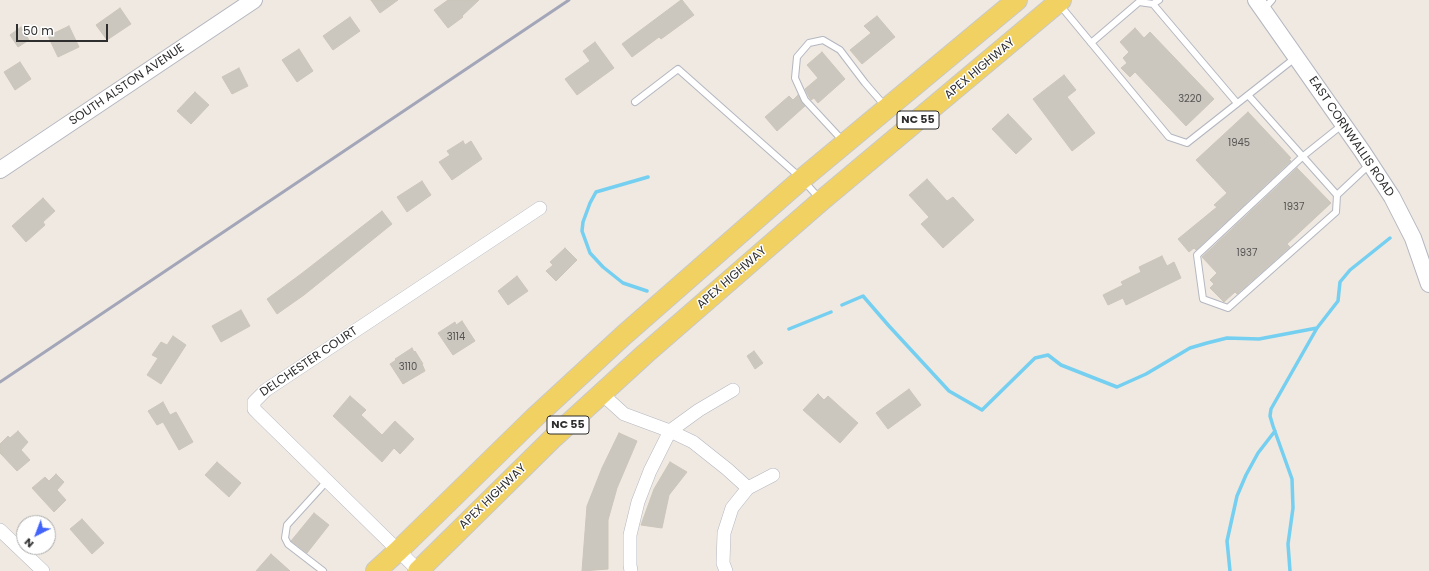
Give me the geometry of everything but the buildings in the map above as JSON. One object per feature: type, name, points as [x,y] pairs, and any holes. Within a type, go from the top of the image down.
[{"type":"main road","name":"NC 55","points":[[376,571],[534,418],[624,334],[802,179],[1017,0]]},
{"type":"main road","name":"APEX HIGHWAY","points":[[418,571],[554,438],[722,286],[1059,1]]},
{"type":"street","name":"SOUTH ALSTON AVENUE","points":[[0,170],[254,0]]},
{"type":"street","name":"EAST CORNWALLIS ROAD","points":[[1263,3],[1296,57],[1392,197],[1413,238],[1429,284]]},
{"type":"street","name":"DELCHESTER COURT","points":[[418,571],[260,416],[254,409],[254,402],[266,390],[540,208]]},
{"type":"street","points":[[631,571],[630,535],[638,502],[650,471],[670,431],[699,410],[733,390]]},
{"type":"street","points":[[602,394],[624,414],[670,431],[693,442],[748,488]]},
{"type":"street","points":[[726,571],[723,562],[724,533],[732,508],[748,488],[773,475]]},
{"type":"street","points":[[0,530],[43,571]]},
{"type":"lane","points":[[1059,1],[1169,137],[1187,143],[1296,57]]},
{"type":"lane","points":[[1092,43],[1139,2],[1156,2],[1237,103]]},
{"type":"lane","points":[[845,144],[840,136],[805,100],[795,78],[797,57],[808,43],[823,40],[840,50],[865,83],[887,108]]},
{"type":"lane","points":[[634,102],[678,69],[802,179],[821,201]]},
{"type":"lane","points":[[1248,95],[1337,195]]},
{"type":"lane","points":[[1343,124],[1302,157],[1197,255],[1203,299],[1228,308],[1336,212],[1337,195],[1370,164]]},
{"type":"lane","points":[[323,571],[288,544],[285,538],[287,525],[327,481]]},
{"type":"waterway","points":[[647,291],[623,283],[603,267],[590,253],[582,231],[583,222],[596,192],[648,177]]},
{"type":"waterway","points":[[1290,571],[1288,544],[1293,508],[1292,479],[1273,426],[1270,416],[1271,409],[1317,328],[1338,301],[1340,282],[1350,270],[1390,238]]},
{"type":"waterway","points":[[842,305],[863,296],[949,391],[982,410],[1035,358],[1048,355],[1061,365],[1117,387],[1146,374],[1190,348],[1227,338],[1259,339],[1317,328]]},
{"type":"waterway","points":[[789,329],[831,312]]},
{"type":"waterway","points":[[1230,571],[1227,541],[1237,496],[1258,453],[1275,431]]},
{"type":"railway","points":[[0,382],[569,0]]}]
